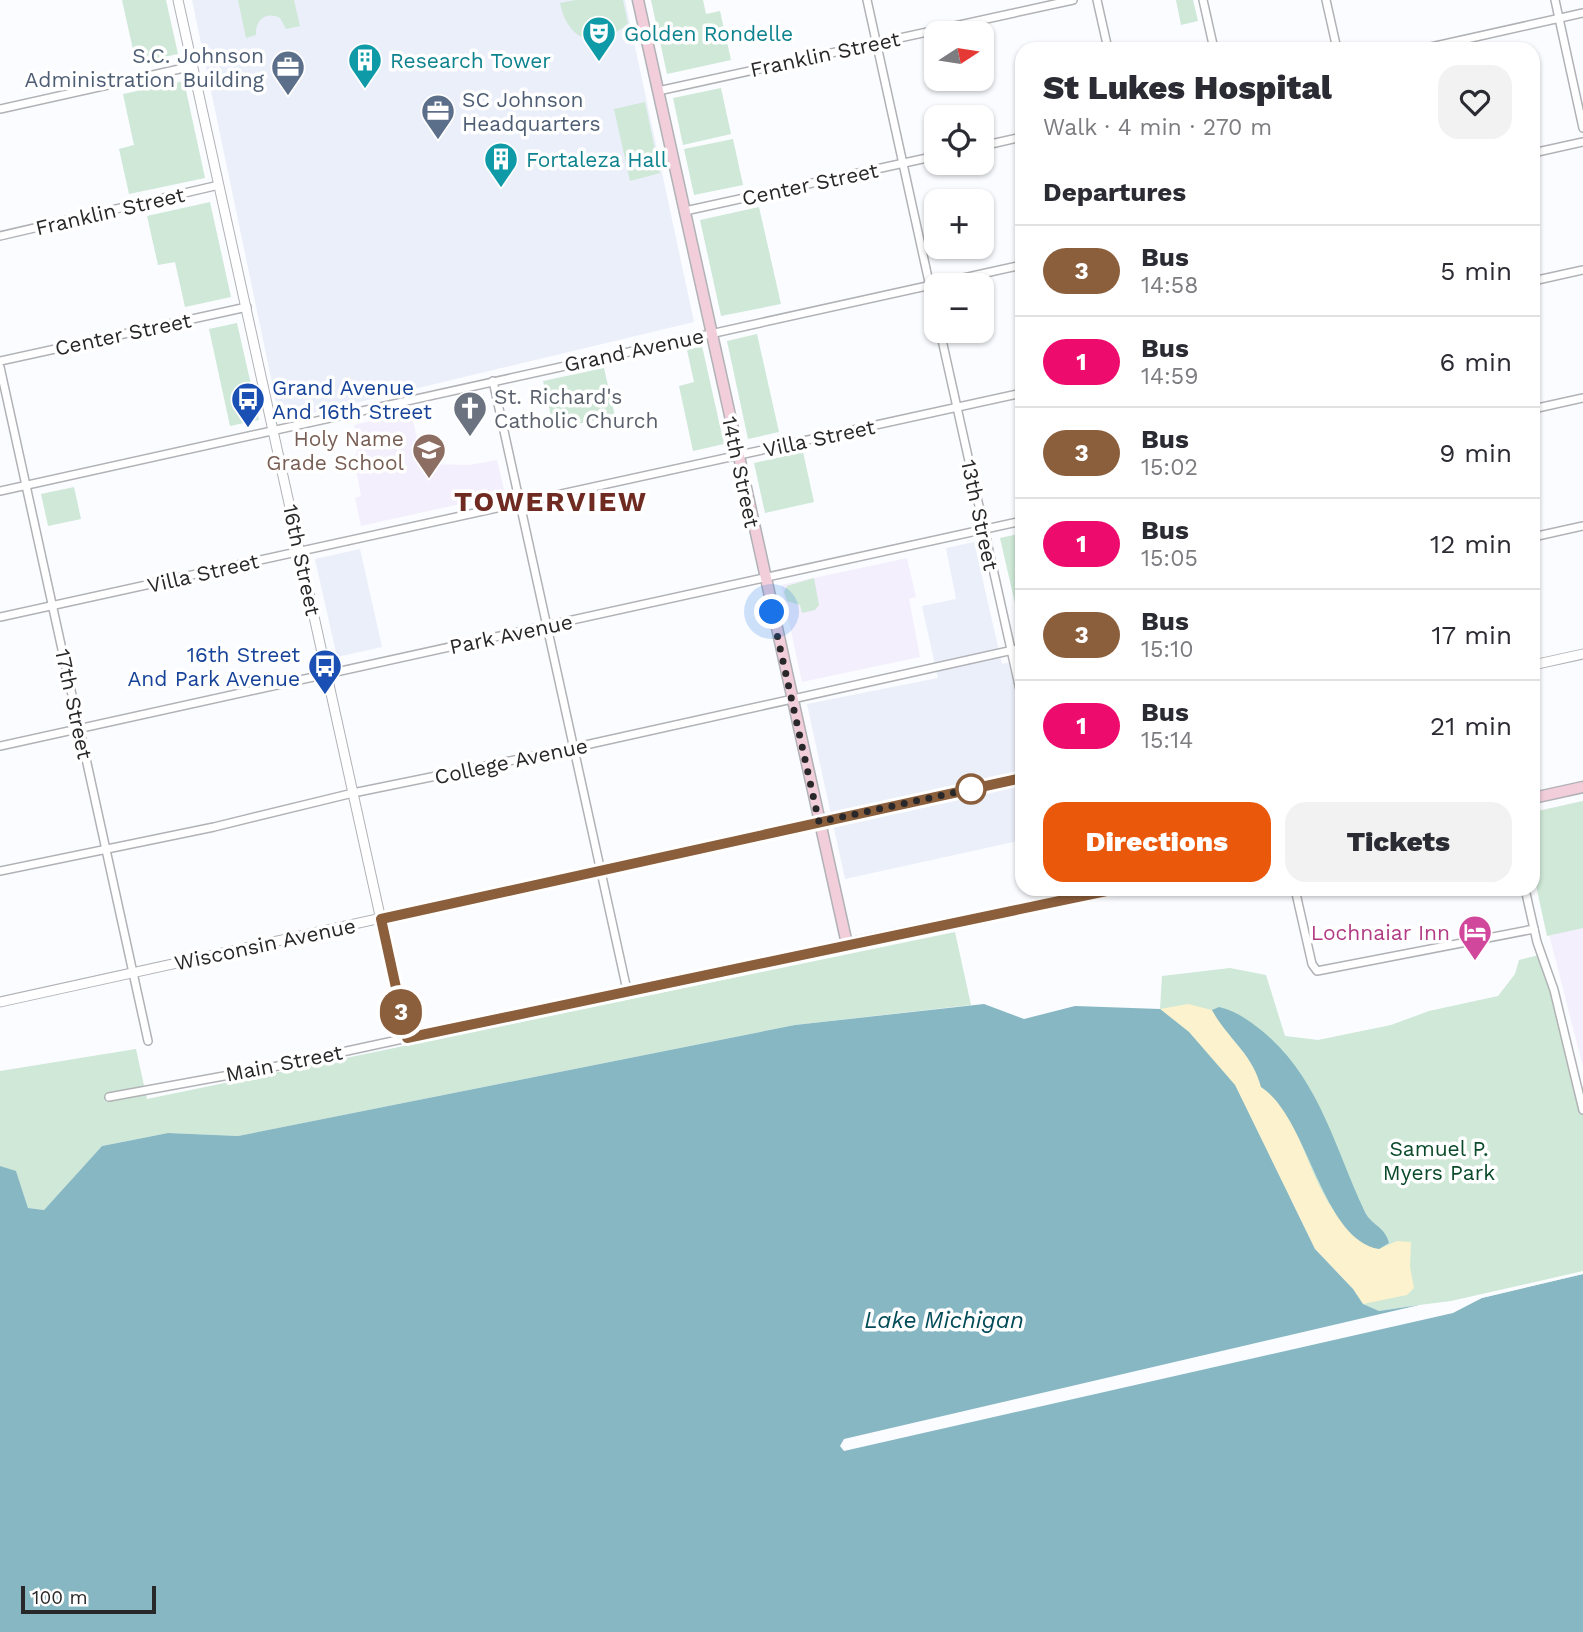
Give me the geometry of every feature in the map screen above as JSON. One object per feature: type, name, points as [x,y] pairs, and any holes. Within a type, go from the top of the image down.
[{"type":"main road","name":"14th Street","points":[[638,0],[847,944]]},
{"type":"main road","points":[[1540,796],[1583,787]]},
{"type":"main road","name":"Main Street","points":[[847,944],[1061,896]]},
{"type":"street","name":"16th Street","points":[[178,0],[407,1038]]},
{"type":"street","points":[[867,0],[927,273]]},
{"type":"street","name":"Franklin Street","points":[[658,91],[1073,0]]},
{"type":"street","points":[[1097,0],[1106,42]]},
{"type":"street","points":[[1203,0],[1212,42]]},
{"type":"street","points":[[1326,0],[1335,42]]},
{"type":"street","points":[[1555,0],[1583,128]]},
{"type":"street","points":[[1454,42],[1583,13]]},
{"type":"street","points":[[0,108],[193,66]]},
{"type":"street","points":[[994,143],[1015,139]]},
{"type":"street","points":[[1540,151],[1583,142]]},
{"type":"street","name":"Center Street","points":[[685,211],[924,159]]},
{"type":"street","name":"Franklin Street","points":[[0,236],[219,185]]},
{"type":"street","name":"Grand Avenue","points":[[985,273],[1015,267]]},
{"type":"street","points":[[1540,279],[1583,270]]},
{"type":"street","name":"Grand Avenue","points":[[0,491],[924,286]]},
{"type":"street","name":"Center Street","points":[[0,361],[247,307]]},
{"type":"street","name":"13th Street","points":[[943,343],[1007,640],[1015,665]]},
{"type":"street","name":"17th Street","points":[[0,367],[148,1041]]},
{"type":"street","points":[[493,381],[627,990]]},
{"type":"street","name":"Villa Street","points":[[0,617],[1015,395]]},
{"type":"street","points":[[1540,407],[1583,398]]},
{"type":"street","name":"Park Avenue","points":[[0,747],[1015,523]]},
{"type":"street","points":[[1540,535],[1583,526]]},
{"type":"street","name":"College Avenue","points":[[0,871],[214,827],[353,793],[573,748],[1015,650]]},
{"type":"street","points":[[1540,663],[1583,654]]},
{"type":"street","name":"Wisconsin Avenue","points":[[0,1002],[1015,780]]},
{"type":"street","points":[[1297,896],[1312,964],[1317,971],[1534,929]]},
{"type":"street","points":[[1527,896],[1534,929],[1554,990],[1583,1110]]},
{"type":"street","name":"Main Street","points":[[109,1097],[407,1038],[847,944]]},
{"type":"shaded area","name":"SC Johnson Headquarters","points":[[192,0],[625,0],[694,322],[280,421]]},
{"type":"shaded area","name":"Holy Name Grade School","points":[[411,412],[421,456],[427,455],[429,464],[469,465],[497,460],[505,494],[361,526],[355,498],[361,496],[354,459],[358,449],[354,425]]},
{"type":"shaded area","points":[[974,542],[1002,664],[1015,661],[1015,842],[845,879],[807,704],[938,678],[922,606],[956,599],[946,548]]},
{"type":"shaded area","points":[[360,549],[382,647],[337,657],[315,559]]},
{"type":"shaded area","points":[[907,558],[916,597],[909,599],[920,657],[802,682],[781,585]]},
{"type":"shaded area","points":[[1583,801],[1583,1067],[1539,896],[1540,810]]},
{"type":"green space","points":[[122,0],[166,0],[178,54],[136,63]]},
{"type":"green space","points":[[238,0],[294,0],[300,26],[286,29],[280,18],[266,16],[259,21],[256,35],[246,38]]},
{"type":"green space","points":[[576,0],[623,0],[628,24],[606,37],[586,38],[570,27],[560,3]]},
{"type":"green space","points":[[651,0],[703,0],[706,14],[720,11],[731,60],[667,74]]},
{"type":"green space","points":[[1176,0],[1193,0],[1198,21],[1181,25]]},
{"type":"green space","points":[[184,81],[205,178],[129,194],[119,149],[134,145],[123,94]]},
{"type":"green space","points":[[721,88],[731,134],[683,145],[673,98]]},
{"type":"green space","points":[[645,102],[660,173],[630,181],[614,109]]},
{"type":"green space","points":[[733,139],[743,185],[694,195],[684,149]]},
{"type":"green space","points":[[210,202],[231,297],[185,307],[175,262],[158,265],[147,216]]},
{"type":"green space","points":[[759,207],[781,304],[721,316],[700,220]]},
{"type":"green space","points":[[237,323],[259,420],[230,426],[209,329]]},
{"type":"green space","points":[[757,334],[779,432],[748,439],[727,341]]},
{"type":"green space","points":[[702,346],[724,444],[693,451],[679,386],[694,382],[687,350]]},
{"type":"green space","points":[[604,368],[615,416],[554,429],[543,381]]},
{"type":"green space","points":[[803,452],[814,502],[765,513],[754,463]]},
{"type":"green space","points":[[74,487],[81,519],[48,526],[41,494]]},
{"type":"green space","points":[[1015,535],[1015,603],[1000,538]]},
{"type":"green space","points":[[814,578],[819,605],[815,610],[802,613],[800,605],[787,601],[784,592],[787,586]]},
{"type":"green space","points":[[1583,801],[1583,928],[1547,936],[1538,896],[1540,810]]},
{"type":"green space","points":[[955,932],[971,1005],[795,1025],[238,1136],[168,1133],[102,1146],[44,1210],[28,1208],[16,1172],[0,1166],[0,1071],[136,1049],[147,1099]]},
{"type":"green space","name":"Samuel P. Myers Park","points":[[1543,954],[1583,1110],[1583,1274],[1451,1305],[1419,1305],[1379,1311],[1363,1304],[1160,1009],[1162,976],[1230,968],[1266,975],[1285,1036],[1318,1040],[1391,1025],[1429,1011],[1498,996],[1515,974],[1519,960]]},
{"type":"sand","points":[[1188,1004],[1212,1010],[1246,1056],[1261,1087],[1286,1113],[1318,1183],[1341,1219],[1379,1249],[1397,1241],[1411,1242],[1410,1267],[1414,1288],[1407,1295],[1363,1304],[1353,1289],[1315,1249],[1235,1085],[1189,1032],[1160,1009]]},
{"type":"water","name":"Lake Michigan","points":[[984,1004],[1024,1019],[1075,1006],[1160,1009],[1189,1032],[1235,1085],[1315,1249],[1353,1289],[1363,1304],[1379,1311],[1419,1305],[1451,1305],[1583,1274],[1583,1632],[0,1632],[0,1166],[16,1171],[28,1208],[44,1210],[102,1146],[168,1133],[238,1136],[795,1025]]},
{"type":"water","points":[[1219,1007],[1236,1013],[1261,1030],[1297,1069],[1323,1114],[1367,1215],[1384,1233],[1389,1243],[1379,1249],[1359,1240],[1343,1224],[1329,1202],[1292,1124],[1277,1102],[1261,1087],[1252,1065],[1212,1010]]},
{"type":"pier","points":[[1583,1271],[1583,1274],[1482,1298],[1453,1313],[844,1451],[840,1446],[844,1439],[1419,1305],[1451,1301]]},
{"type":"bus line","name":"3","points":[[1015,780],[381,919],[407,1038],[1084,896]]},
{"type":"place","name":"Golden Rondelle","points":[[599,63]]},
{"type":"place","name":"Research Tower","points":[[365,90]]},
{"type":"place","name":"S.C. Johnson Administration Building","points":[[288,97]]},
{"type":"place","name":"SC Johnson Headquarters","points":[[438,141]]},
{"type":"place","name":"Fortaleza Hall","points":[[501,189]]},
{"type":"place","name":"Grand Avenue And 16th Street","points":[[248,429]]},
{"type":"place","name":"St. Richard's Catholic Church","points":[[470,438]]},
{"type":"place","name":"Holy Name Grade School","points":[[429,480]]},
{"type":"place","name":"16th Street And Park Avenue","points":[[325,696]]},
{"type":"place","name":"Lochnaiar Inn","points":[[1475,962]]},
{"type":"district","name":"TOWERVIEW","points":[[551,501]]},
{"type":"route","points":[[772,612],[819,822],[971,789]]}]
